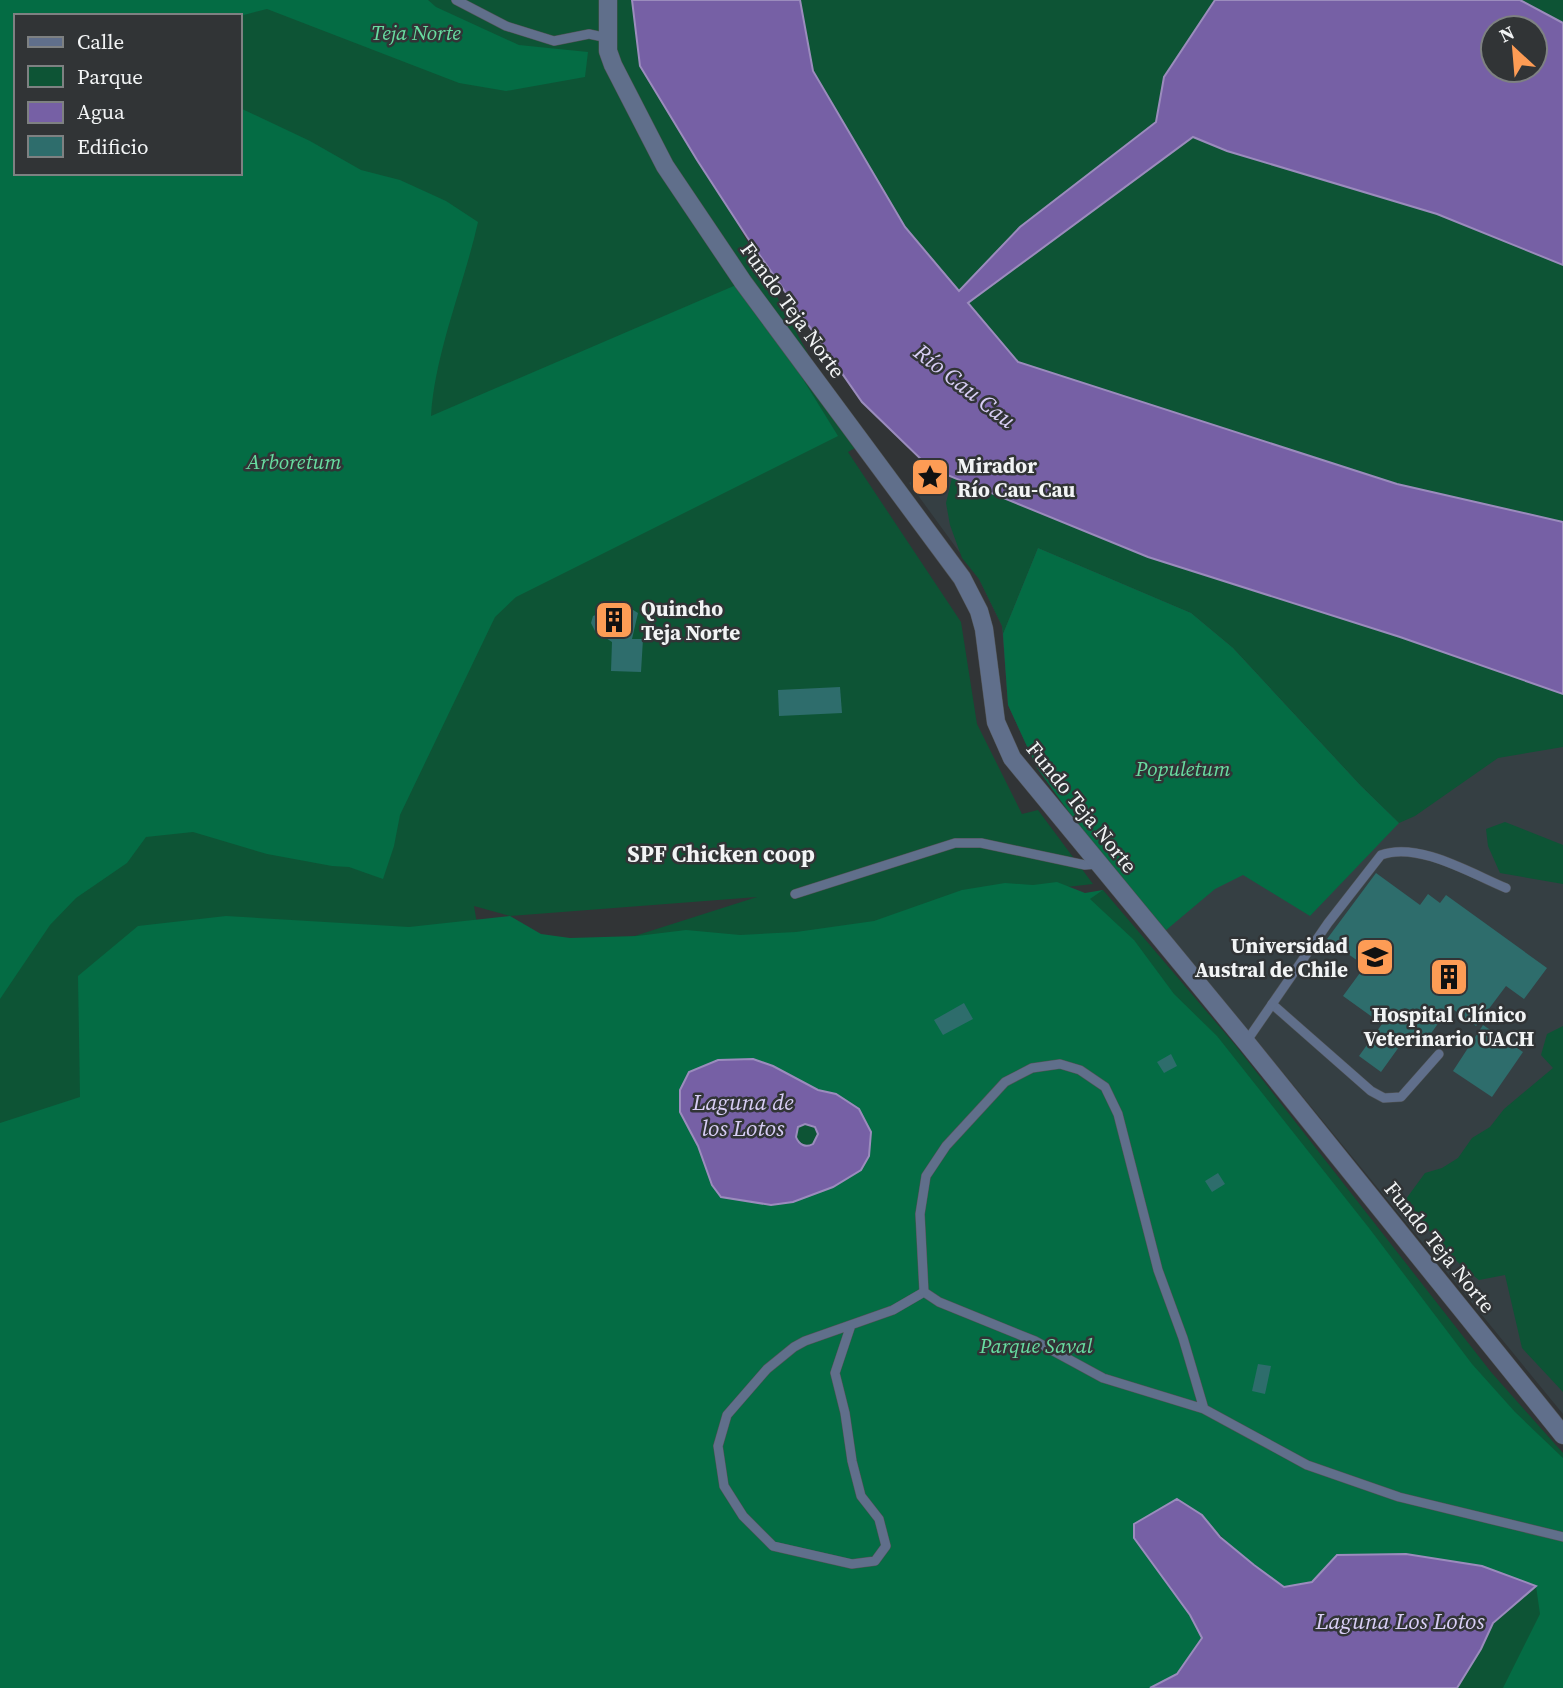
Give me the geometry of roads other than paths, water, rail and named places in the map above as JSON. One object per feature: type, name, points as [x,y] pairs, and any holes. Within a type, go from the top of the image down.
[{"type":"street","name":"Fundo Teja Norte","points":[[608,0],[608,51],[665,166],[797,358],[962,578],[979,611],[984,629],[993,709],[1005,746],[1020,770],[1246,1042],[1563,1435]]},
{"type":"lane","points":[[456,0],[506,26],[554,41],[589,34],[608,37]]},
{"type":"lane","points":[[795,894],[955,843],[981,843],[1085,865],[1098,864]]},
{"type":"lane","points":[[1246,1042],[1328,923],[1381,855],[1391,852],[1424,854],[1506,888]]},
{"type":"lane","points":[[1272,1004],[1371,1091],[1384,1098],[1401,1097],[1438,1054]]},
{"type":"lane","points":[[924,1292],[920,1214],[926,1176],[946,1146],[1005,1082],[1032,1069],[1060,1064],[1080,1070],[1105,1087],[1118,1114],[1158,1270],[1184,1338],[1204,1409]]},
{"type":"lane","points":[[851,1325],[835,1373],[861,1496],[879,1519],[886,1546],[874,1561],[852,1564],[773,1546],[743,1516],[724,1486],[718,1446],[727,1416],[767,1369],[793,1347],[851,1325],[893,1310],[924,1292]]},
{"type":"lane","points":[[924,1292],[939,1302],[1035,1341],[1103,1378],[1204,1409],[1307,1465],[1386,1492],[1563,1537]]},
{"type":"water","name":"Río Cau Cau","points":[[632,0],[800,0],[813,71],[905,227],[959,291],[1020,227],[1156,122],[1164,77],[1215,0],[1520,0],[1546,14],[1479,14],[1479,84],[1549,84],[1549,16],[1563,23],[1563,265],[1437,214],[1227,151],[1193,137],[968,303],[1018,362],[1397,484],[1563,522],[1563,694],[1400,637],[1148,557],[930,468],[862,402],[697,160],[640,66]]},
{"type":"water","name":"Laguna de los Lotos","points":[[753,1059],[773,1066],[818,1090],[836,1094],[859,1109],[871,1132],[869,1156],[861,1170],[833,1187],[793,1202],[771,1205],[721,1197],[712,1185],[698,1146],[680,1112],[680,1090],[689,1072],[718,1060]],"holes":[[[805,1124],[815,1127],[818,1134],[813,1144],[801,1144],[796,1137],[798,1127]]]},
{"type":"water","name":"Laguna Los Lotos","points":[[1177,1499],[1202,1515],[1220,1537],[1284,1587],[1312,1582],[1337,1555],[1406,1554],[1482,1566],[1536,1586],[1493,1623],[1457,1688],[1150,1688],[1177,1674],[1202,1638],[1190,1615],[1134,1538],[1134,1524]]},
{"type":"place","name":"Mirador Río Cau-Cau","points":[[930,477]]},
{"type":"place","name":"Quincho Teja Norte","points":[[614,620]]},
{"type":"place","name":"Universidad Austral de Chile","points":[[1375,957]]},
{"type":"place","name":"Hospital Clínico Veterinario UACH","points":[[1449,977]]},
{"type":"district","name":"SPF Chicken coop","points":[[721,854]]},
{"type":"park label","name":"Teja Norte","points":[[416,32]]},
{"type":"park label","name":"Arboretum","points":[[294,461]]},
{"type":"park label","name":"Populetum","points":[[1183,768]]},
{"type":"park label","name":"Parque Saval","points":[[1036,1345]]}]
